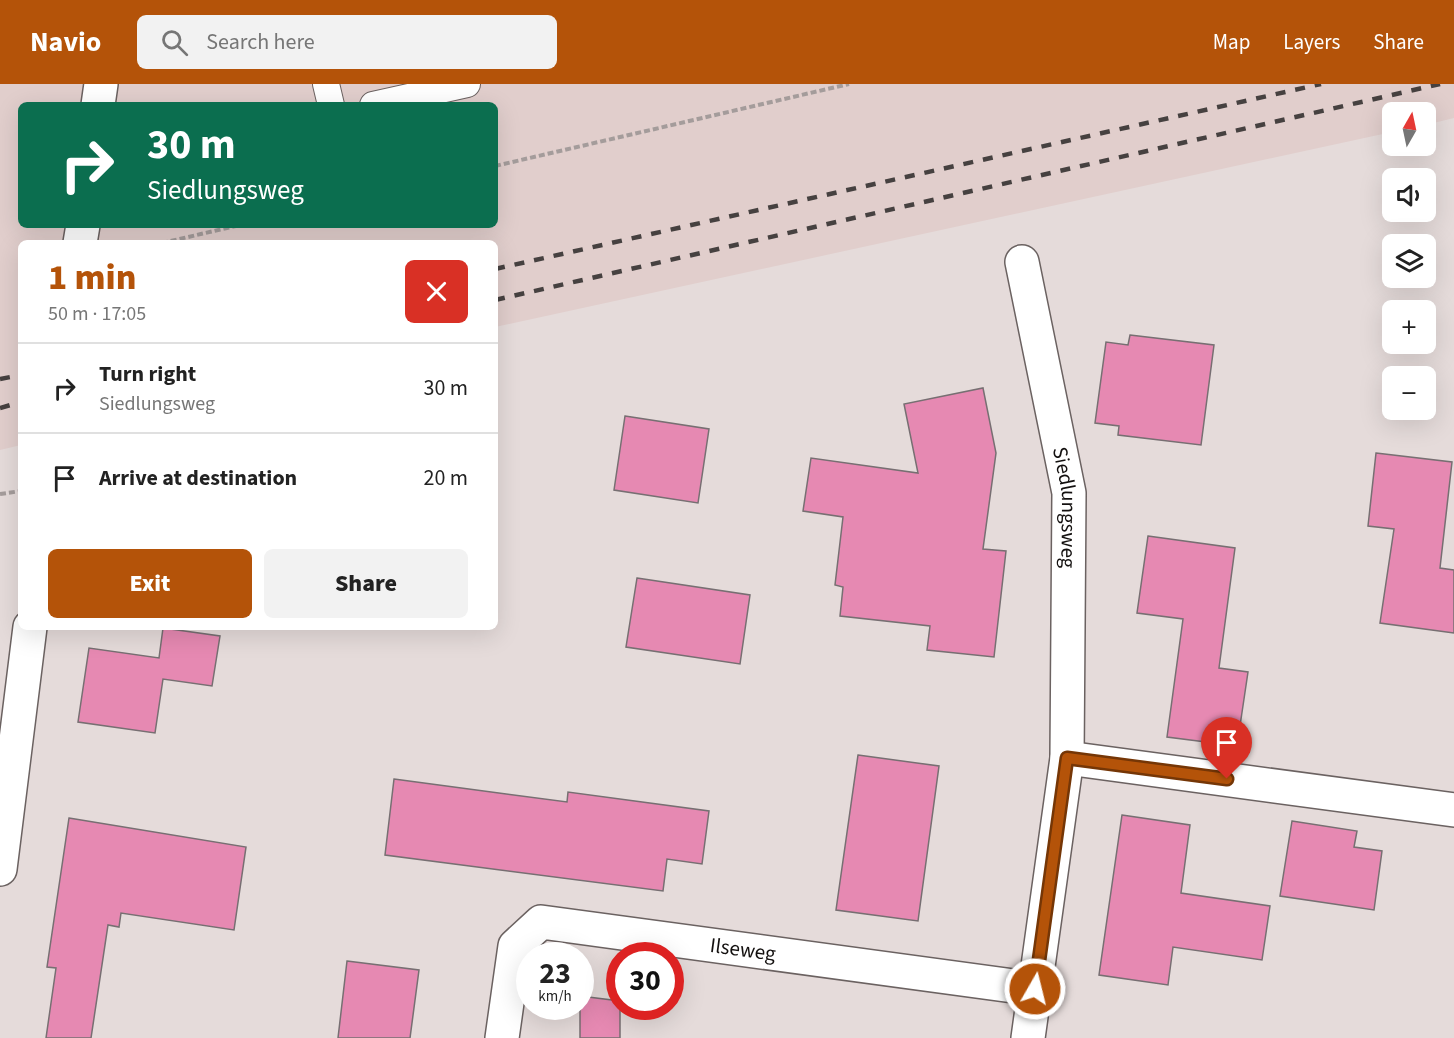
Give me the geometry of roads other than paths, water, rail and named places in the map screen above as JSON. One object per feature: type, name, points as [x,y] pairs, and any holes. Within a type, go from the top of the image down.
[{"type":"street","points":[[98,102],[101,84]]},
{"type":"street","name":"Siedlungsweg","points":[[1022,262],[1069,492],[1067,758],[1028,1038]]},
{"type":"street","points":[[0,869],[30,630]]},
{"type":"street","points":[[1067,758],[1454,810]]},
{"type":"street","name":"Ilseweg","points":[[502,1038],[515,946],[541,922],[1035,989]]},
{"type":"lane","points":[[326,84],[330,102]]},
{"type":"lane","points":[[386,102],[467,84]]},
{"type":"railway","points":[[498,268],[1321,84]]},
{"type":"railway","points":[[498,299],[1440,84]]},
{"type":"railway","points":[[0,379],[18,376]]},
{"type":"railway","points":[[0,408],[18,403]]}]
